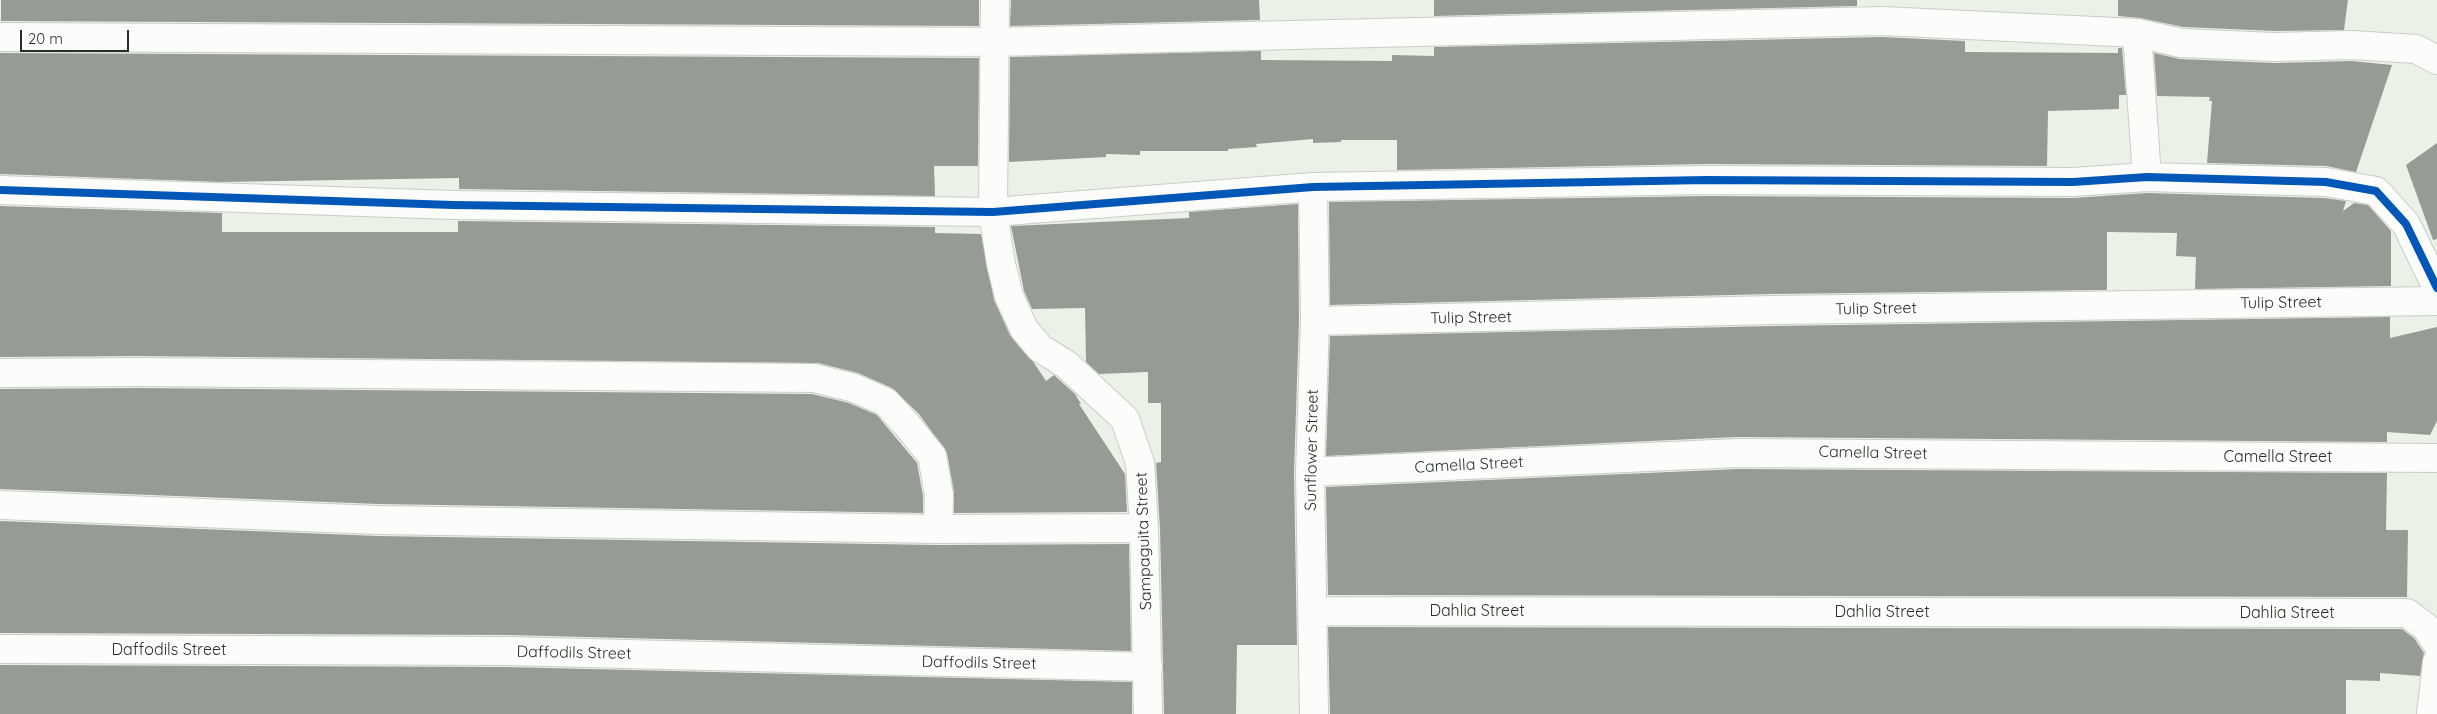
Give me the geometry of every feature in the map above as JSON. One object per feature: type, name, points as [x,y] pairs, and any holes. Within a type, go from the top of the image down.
[{"type":"street","name":"Sampaguita Street","points":[[995,0],[993,212],[1009,296],[1024,329],[1040,348],[1067,366],[1125,419],[1140,463],[1144,528],[1148,714]]},
{"type":"street","points":[[0,37],[996,42],[1882,22],[2137,33],[2181,43],[2275,47],[2352,45],[2416,49],[2437,60]]},
{"type":"street","points":[[2137,33],[2147,177]]},
{"type":"street","points":[[0,190],[453,205],[993,212],[1313,187],[1707,180],[2073,182],[2147,177],[2326,182],[2376,191],[2406,224],[2437,288]]},
{"type":"street","name":"Sunflower Street","points":[[1313,187],[1315,321],[1310,472],[1314,714]]},
{"type":"street","name":"Tulip Street","points":[[1315,321],[1792,310],[2437,301]]},
{"type":"street","points":[[0,373],[137,372],[814,378],[854,388],[886,402],[907,425],[932,456],[939,494],[938,529]]},
{"type":"street","name":"Camella Street","points":[[1310,472],[1757,452],[2437,458]]},
{"type":"street","points":[[0,505],[378,520],[938,529],[1144,528]]},
{"type":"street","name":"Dahlia Street","points":[[1313,611],[2407,613],[2426,627],[2437,644]]},
{"type":"street","name":"Daffodils Street","points":[[0,649],[507,651],[1148,667]]},
{"type":"street","points":[[2437,662],[2432,714],[2437,712]]},
{"type":"building","points":[[1,0],[979,0],[979,26],[1,21]]},
{"type":"building","points":[[1011,0],[1259,0],[1260,20],[1010,26]]},
{"type":"building","points":[[1434,0],[1857,0],[1857,6],[1434,16]]},
{"type":"building","points":[[2118,0],[2348,0],[2344,30],[2275,31],[2183,27],[2140,18],[2118,16]]},
{"type":"building","points":[[1882,37],[1965,41],[1965,52],[2118,53],[2118,48],[2122,48],[2126,95],[2119,95],[2119,109],[2048,111],[2047,166],[1707,164],[1397,170],[1397,140],[1341,140],[1341,142],[1313,143],[1313,139],[1256,144],[1257,147],[1228,149],[1228,151],[1140,151],[1140,155],[1106,154],[1106,157],[1009,162],[1010,57],[1261,51],[1261,60],[1392,61],[1392,55],[1434,56],[1434,47]]},
{"type":"building","points":[[0,53],[979,58],[978,166],[934,166],[935,196],[459,189],[459,178],[221,182],[0,174]]},
{"type":"building","points":[[2154,53],[2180,59],[2275,63],[2352,61],[2392,65],[2356,172],[2326,166],[2207,163],[2212,101],[2209,101],[2210,97],[2157,96]]},
{"type":"building","points":[[2437,143],[2437,239],[2433,240],[2406,165]]},
{"type":"building","points":[[2147,193],[2324,198],[2346,201],[2343,211],[2354,203],[2368,205],[2391,231],[2391,286],[2195,289],[2196,257],[2176,256],[2177,233],[2107,232],[2107,290],[1772,294],[1330,305],[1329,202],[1707,196],[2073,198]]},
{"type":"building","points":[[1298,204],[1299,321],[1294,472],[1297,645],[1237,645],[1236,714],[1164,714],[1160,528],[1156,463],[1161,462],[1161,403],[1148,403],[1148,372],[1099,374],[1086,362],[1085,308],[1032,309],[1024,291],[1011,226],[1189,218],[1189,212]]},
{"type":"building","points":[[0,206],[222,213],[222,232],[458,232],[458,221],[935,227],[935,233],[981,234],[994,300],[1010,335],[1034,363],[1046,381],[1054,375],[1075,394],[1081,404],[1079,404],[1125,474],[1127,512],[954,513],[954,492],[947,453],[919,414],[892,388],[858,373],[818,363],[137,356],[0,357]]},
{"type":"building","points":[[2390,317],[2390,338],[2437,327],[2437,421],[2430,435],[2387,432],[2387,442],[1737,437],[1326,456],[1330,336],[1772,326]]},
{"type":"building","points":[[137,388],[812,394],[849,403],[877,415],[917,463],[923,496],[923,513],[378,504],[0,489],[0,389]]},
{"type":"building","points":[[1738,469],[2387,473],[2386,530],[2408,530],[2407,597],[1328,595],[1326,487]]},
{"type":"building","points":[[0,521],[378,536],[938,545],[1129,544],[1131,651],[507,635],[0,633]]},
{"type":"building","points":[[1328,627],[2402,629],[2414,638],[2424,653],[2420,676],[2380,673],[2380,681],[2346,680],[2346,714],[1330,714]]},
{"type":"building","points":[[0,665],[507,667],[1132,682],[1132,714],[0,714]]},
{"type":"cycle path","points":[[0,190],[453,205],[993,212],[1313,187],[1707,180],[2073,182],[2147,177],[2326,182],[2376,191],[2406,224],[2437,288]]}]
